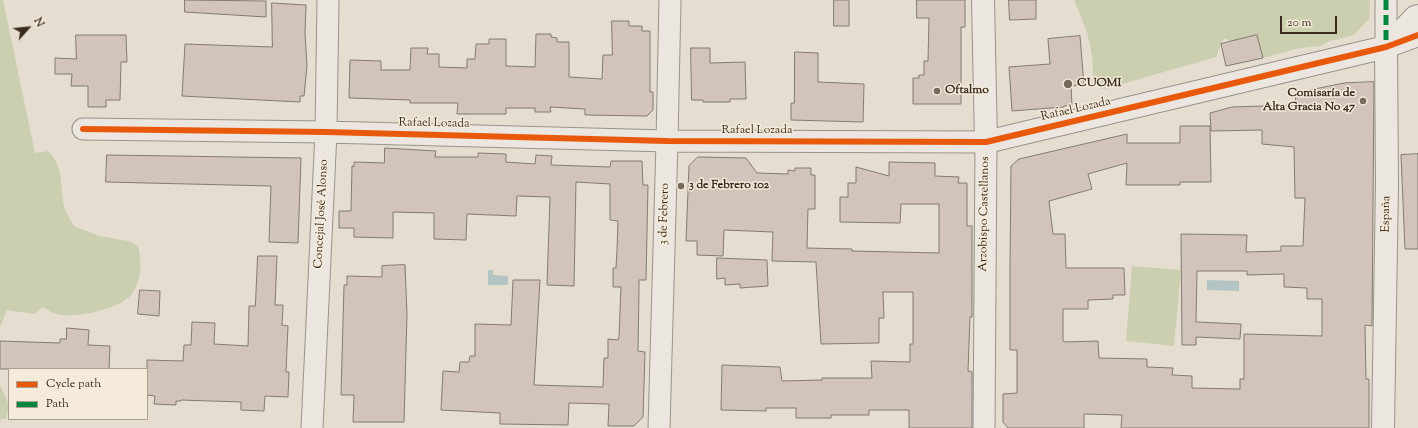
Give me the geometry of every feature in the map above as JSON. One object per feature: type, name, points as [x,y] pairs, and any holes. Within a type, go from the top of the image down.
[{"type":"street","name":"Concejal José Alonso","points":[[312,428],[326,132],[328,0]]},
{"type":"street","name":"3 de Febrero","points":[[659,428],[670,0]]},
{"type":"street","name":"Arzobispo Castellanos","points":[[983,0],[986,142],[984,428]]},
{"type":"street","name":"España","points":[[1383,428],[1387,184],[1386,0]]},
{"type":"street","points":[[1386,47],[1415,17],[1418,16]]},
{"type":"street","name":"Rafael Lozada","points":[[83,129],[326,132],[667,141],[986,142],[1386,47],[1418,35]]},
{"type":"green space","points":[[0,0],[3,0],[35,153],[48,151],[57,164],[61,178],[65,209],[74,226],[99,236],[129,241],[138,246],[140,272],[134,291],[124,301],[115,306],[80,315],[59,314],[51,312],[43,307],[34,314],[7,310],[0,327]]},
{"type":"green space","points":[[1074,0],[1370,0],[1369,19],[1354,35],[1330,41],[1321,46],[1300,48],[1263,58],[1224,38],[1216,57],[1104,89],[1092,81],[1093,71],[1089,39]]},
{"type":"green space","points":[[1132,266],[1181,270],[1174,346],[1126,341]]},
{"type":"green space","points":[[0,385],[8,403],[8,410],[6,419],[1,419],[0,421]]},
{"type":"shaded area","points":[[488,270],[493,270],[493,275],[508,276],[508,285],[488,285]]},
{"type":"shaded area","points":[[1207,280],[1239,281],[1239,291],[1207,290]]},
{"type":"building","points":[[185,0],[266,1],[266,17],[185,12]]},
{"type":"building","points":[[834,0],[849,0],[849,26],[834,26]]},
{"type":"building","points":[[917,0],[965,0],[965,27],[961,27],[961,104],[913,104],[913,78],[919,78],[919,75],[924,75],[924,61],[928,61],[929,18],[917,18]]},
{"type":"building","points":[[1009,0],[1036,0],[1036,19],[1010,20]]},
{"type":"building","points":[[272,3],[306,5],[305,32],[307,66],[304,96],[300,96],[300,102],[182,96],[185,44],[272,47]]},
{"type":"building","points":[[612,21],[629,21],[629,26],[642,26],[642,31],[650,31],[650,92],[653,92],[653,110],[647,116],[585,115],[585,109],[550,107],[551,112],[535,112],[535,108],[506,108],[506,114],[457,114],[458,103],[410,103],[410,100],[349,98],[350,60],[381,61],[381,70],[410,70],[411,48],[428,48],[427,54],[439,54],[439,67],[467,68],[467,59],[475,59],[476,44],[489,44],[489,39],[506,39],[506,66],[535,67],[536,34],[551,34],[551,37],[557,38],[557,42],[569,42],[569,77],[602,79],[603,55],[612,55]]},
{"type":"building","points":[[76,35],[126,35],[127,62],[121,62],[120,100],[106,100],[106,107],[88,107],[88,86],[71,86],[72,74],[55,74],[55,58],[76,59]]},
{"type":"building","points":[[1257,35],[1263,58],[1226,66],[1221,44]]},
{"type":"building","points":[[1080,36],[1084,85],[1071,86],[1072,105],[1012,111],[1009,67],[1050,64],[1048,39]]},
{"type":"building","points":[[691,48],[710,48],[710,63],[745,62],[746,99],[730,99],[730,102],[703,102],[703,100],[692,100]]},
{"type":"building","points":[[795,52],[818,53],[818,82],[864,84],[863,122],[791,120],[791,103],[794,103]]},
{"type":"building","points":[[1374,82],[1372,326],[1365,325],[1366,379],[1369,379],[1369,428],[1121,428],[1122,415],[1084,414],[1084,428],[1008,428],[1003,422],[1003,394],[1017,393],[1017,350],[1010,350],[1011,166],[1019,159],[1127,134],[1127,143],[1180,143],[1180,126],[1210,126],[1211,182],[1180,182],[1180,185],[1126,185],[1127,163],[1088,174],[1092,189],[1049,201],[1053,234],[1065,234],[1066,268],[1124,268],[1125,295],[1113,295],[1113,299],[1088,300],[1088,309],[1063,309],[1063,340],[1064,342],[1098,341],[1099,358],[1147,359],[1147,367],[1173,368],[1172,375],[1192,376],[1192,388],[1240,389],[1240,379],[1244,379],[1244,334],[1322,336],[1322,299],[1307,299],[1307,288],[1284,287],[1284,274],[1247,275],[1247,271],[1197,271],[1196,322],[1241,324],[1240,339],[1196,337],[1196,345],[1182,345],[1181,234],[1247,235],[1246,252],[1281,251],[1281,246],[1303,246],[1305,198],[1295,198],[1294,147],[1262,144],[1262,130],[1211,131],[1210,113],[1232,107],[1296,105],[1295,93],[1344,83]]},
{"type":"building","points":[[385,148],[436,151],[435,157],[478,157],[478,153],[506,154],[506,162],[535,164],[536,155],[552,156],[551,165],[610,167],[611,161],[642,161],[643,185],[648,185],[646,280],[639,280],[638,351],[645,352],[643,417],[634,426],[608,426],[609,404],[569,403],[568,425],[500,424],[500,413],[441,410],[443,371],[459,372],[460,362],[469,362],[470,356],[475,356],[475,324],[511,325],[513,280],[540,280],[534,385],[603,387],[604,358],[608,358],[608,339],[618,340],[619,337],[621,287],[613,287],[613,268],[616,268],[618,221],[610,220],[610,184],[576,182],[574,286],[547,285],[550,197],[517,196],[516,216],[467,214],[466,240],[434,239],[434,213],[393,212],[393,238],[354,237],[354,228],[339,228],[339,211],[351,211],[352,166],[354,167],[354,162],[384,163]]},
{"type":"building","points":[[1418,154],[1418,249],[1405,249],[1401,155]]},
{"type":"building","points":[[107,155],[301,158],[298,243],[269,242],[271,186],[106,182]]},
{"type":"building","points":[[698,157],[746,158],[757,173],[788,174],[788,170],[795,171],[795,168],[811,168],[811,175],[815,175],[815,209],[808,209],[807,248],[852,249],[852,251],[939,253],[939,204],[901,204],[900,223],[840,222],[840,197],[848,197],[848,183],[856,183],[856,167],[889,176],[889,162],[935,163],[935,176],[959,177],[958,183],[967,183],[967,226],[972,226],[972,317],[970,317],[968,371],[972,372],[972,428],[909,428],[909,410],[869,410],[869,415],[831,415],[831,418],[796,418],[796,408],[766,408],[766,411],[721,410],[722,365],[780,367],[782,381],[822,380],[822,378],[872,378],[871,361],[910,362],[910,344],[913,344],[913,292],[883,292],[884,318],[879,318],[879,343],[821,344],[816,262],[772,261],[773,232],[724,230],[723,256],[697,255],[697,241],[686,241],[689,166]]},
{"type":"building","points":[[258,256],[277,256],[275,305],[283,305],[282,325],[288,326],[286,372],[289,372],[288,397],[265,396],[264,411],[241,410],[241,402],[181,400],[176,401],[176,405],[154,404],[155,396],[148,395],[147,360],[183,361],[184,345],[191,345],[192,322],[215,323],[214,344],[248,346],[249,306],[255,306]]},
{"type":"building","points":[[717,258],[767,260],[768,286],[740,288],[740,284],[725,285],[725,278],[717,279]]},
{"type":"building","points":[[405,265],[407,314],[404,422],[353,422],[354,395],[341,395],[344,285],[347,285],[347,276],[382,277],[382,266]]},
{"type":"building","points":[[140,290],[160,291],[159,316],[138,314]]},
{"type":"building","points":[[67,328],[89,330],[88,345],[110,346],[109,368],[0,369],[0,341],[60,343],[60,339],[66,339]]},
{"type":"marked path","points":[[1386,0],[1386,47]]},
{"type":"cycle path","points":[[83,129],[326,132],[667,141],[986,142],[1386,47],[1418,35]]},
{"type":"place","name":"CUOMI","points":[[1068,84]]},
{"type":"place","name":"Oftalmo","points":[[937,91]]},
{"type":"place","name":"Comisaría de Alta Gracia No 47","points":[[1363,101]]},
{"type":"place","name":"3 de Febrero 102","points":[[681,186]]}]
